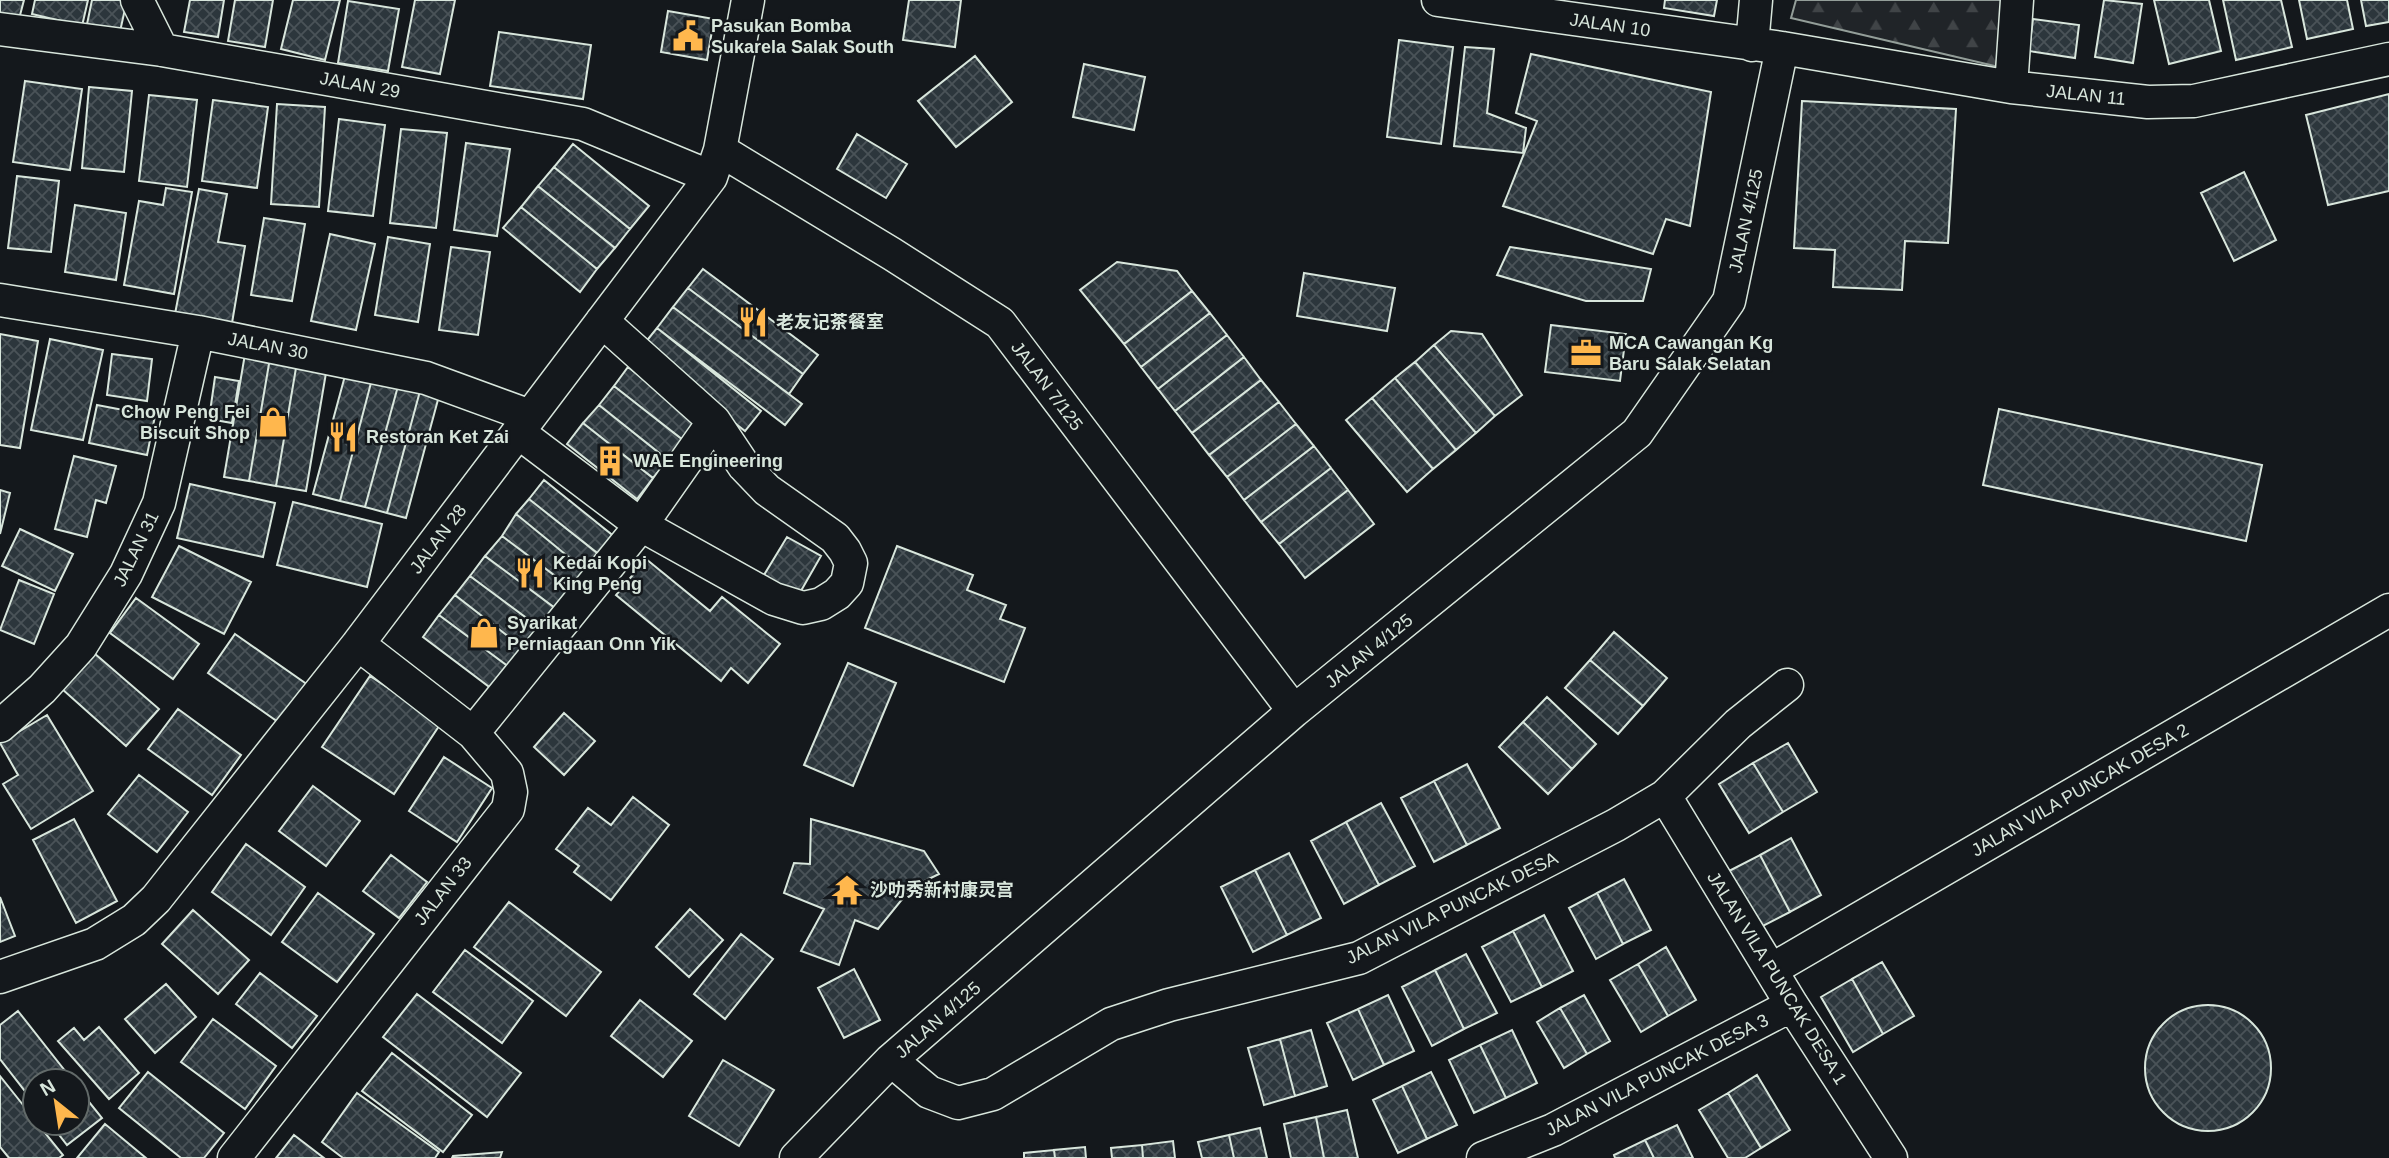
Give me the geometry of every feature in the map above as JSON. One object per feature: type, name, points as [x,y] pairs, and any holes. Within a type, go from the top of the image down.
[{"type":"street","points":[[137,0],[162,50]]},
{"type":"street","name":"JALAN 28","points":[[0,977],[95,944],[134,920],[156,899],[359,644],[602,321],[715,164],[748,0]]},
{"type":"street","name":"JALAN 10","points":[[1438,0],[1767,47]]},
{"type":"street","name":"JALAN 4/125","points":[[796,1158],[891,1060],[1294,712],[1637,433],[1729,301],[1767,47],[1756,0]]},
{"type":"street","points":[[2011,87],[2017,0]]},
{"type":"street","name":"JALAN 29","points":[[0,29],[162,50],[583,124],[715,164]]},
{"type":"street","name":"JALAN 11","points":[[1767,47],[2011,87],[2148,102],[2194,101],[2389,59]]},
{"type":"street","name":"JALAN 7/125","points":[[715,164],[892,254],[1000,323],[1294,712]]},
{"type":"street","name":"JALAN 30","points":[[0,300],[198,332],[426,378],[524,424],[641,525],[774,598],[803,608],[821,604],[837,594],[846,583],[851,563],[845,551],[826,530],[767,489],[751,474],[715,421],[602,321]]},
{"type":"street","name":"JALAN 31","points":[[0,726],[42,689],[81,646],[126,574],[159,503],[198,332]]},
{"type":"street","points":[[473,733],[641,525],[715,421]]},
{"type":"street","name":"JALAN VILA PUNCAK DESA 2","points":[[1771,970],[2389,610]]},
{"type":"street","name":"JALAN 33","points":[[234,1158],[508,809],[511,792],[507,772],[473,733],[359,644]]},
{"type":"street","name":"JALAN VILA PUNCAK DESA","points":[[891,1060],[929,1092],[958,1103],[993,1094],[1111,1024],[1170,1006],[1359,958],[1616,825],[1665,796],[1738,724],[1787,685]]},
{"type":"street","name":"JALAN VILA PUNCAK DESA 1","points":[[1665,796],[1792,1005],[1891,1158]]},
{"type":"street","name":"JALAN VILA PUNCAK DESA 3","points":[[1483,1158],[1553,1130],[1792,1005]]},
{"type":"green space","points":[[1796,0],[2002,0],[1999,67],[1791,18]]},
{"type":"building","points":[[0,0],[24,0],[19,19],[0,15]]},
{"type":"building","points":[[35,0],[88,0],[82,26],[32,14]]},
{"type":"building","points":[[92,0],[127,0],[119,36],[86,29]]},
{"type":"building","points":[[190,0],[224,0],[218,37],[184,32]]},
{"type":"building","points":[[235,0],[273,0],[265,47],[228,41]]},
{"type":"building","points":[[293,0],[340,0],[325,60],[281,49]]},
{"type":"building","points":[[415,0],[455,0],[440,74],[402,67]]},
{"type":"building","points":[[909,0],[961,0],[955,47],[903,40]]},
{"type":"building","points":[[1665,0],[1717,0],[1714,16],[1664,8]]},
{"type":"building","points":[[2104,0],[2142,4],[2133,63],[2095,57]]},
{"type":"building","points":[[2154,0],[2209,0],[2221,51],[2169,64]]},
{"type":"building","points":[[2223,0],[2281,0],[2292,47],[2236,60]]},
{"type":"building","points":[[2299,0],[2347,0],[2353,29],[2307,39]]},
{"type":"building","points":[[2361,0],[2389,0],[2389,22],[2366,26]]},
{"type":"building","points":[[348,1],[399,9],[388,71],[338,63]]},
{"type":"building","name":"Pasukan Bomba Sukarela Salak South","points":[[668,11],[714,19],[707,60],[661,52]]},
{"type":"building","points":[[2033,19],[2079,25],[2075,58],[2029,51]]},
{"type":"building","points":[[499,32],[591,45],[583,99],[490,86]]},
{"type":"building","points":[[1399,40],[1453,47],[1441,144],[1387,137]]},
{"type":"building","points":[[1465,47],[1494,49],[1487,113],[1526,128],[1523,153],[1454,146]]},
{"type":"building","points":[[1531,54],[1711,92],[1690,226],[1666,219],[1653,254],[1503,206],[1537,121],[1516,113]]},
{"type":"building","points":[[975,56],[1012,102],[956,147],[918,101]]},
{"type":"building","points":[[1084,64],[1145,77],[1134,130],[1073,117]]},
{"type":"building","points":[[25,81],[82,89],[70,170],[13,162]]},
{"type":"building","points":[[89,87],[132,91],[124,172],[82,168]]},
{"type":"building","points":[[2389,94],[2389,191],[2328,205],[2306,115]]},
{"type":"building","points":[[149,95],[197,100],[187,187],[139,181]]},
{"type":"building","points":[[213,100],[268,107],[257,188],[202,181]]},
{"type":"building","points":[[1802,101],[1956,109],[1948,243],[1905,241],[1902,290],[1833,287],[1835,250],[1794,248]]},
{"type":"building","points":[[277,104],[325,107],[319,207],[271,204]]},
{"type":"building","points":[[339,119],[385,125],[373,216],[328,211]]},
{"type":"building","points":[[401,129],[447,133],[436,228],[390,223]]},
{"type":"building","points":[[857,134],[907,164],[886,198],[837,169]]},
{"type":"building","points":[[466,143],[510,149],[497,236],[454,230]]},
{"type":"building","points":[[573,144],[649,206],[630,229],[554,167]]},
{"type":"building","points":[[554,167],[630,229],[615,248],[538,186]]},
{"type":"building","points":[[2244,172],[2276,240],[2234,261],[2201,193]]},
{"type":"building","points":[[17,176],[59,181],[51,252],[8,248]]},
{"type":"building","points":[[538,186],[615,248],[597,269],[521,207]]},
{"type":"building","points":[[166,188],[192,192],[174,294],[124,285],[139,201],[163,205]]},
{"type":"building","points":[[199,189],[227,194],[218,242],[245,246],[232,323],[175,314]]},
{"type":"building","points":[[75,205],[126,213],[116,280],[65,272]]},
{"type":"building","points":[[521,207],[597,269],[580,292],[503,228]]},
{"type":"building","points":[[264,218],[305,224],[292,301],[251,295]]},
{"type":"building","points":[[330,234],[375,244],[356,330],[311,321]]},
{"type":"building","points":[[388,237],[430,244],[418,322],[375,315]]},
{"type":"building","points":[[451,247],[490,252],[478,335],[439,330]]},
{"type":"building","points":[[1510,247],[1651,269],[1643,301],[1586,301],[1497,275]]},
{"type":"building","points":[[1117,262],[1177,271],[1192,291],[1124,344],[1080,290]]},
{"type":"building","name":"老友记茶餐室","points":[[703,269],[818,355],[803,374],[688,288]]},
{"type":"building","points":[[1304,273],[1395,288],[1387,331],[1297,316]]},
{"type":"building","points":[[688,288],[803,374],[789,394],[673,307]]},
{"type":"building","points":[[1192,291],[1210,313],[1141,367],[1124,344]]},
{"type":"building","points":[[673,307],[802,404],[785,425],[657,328]]},
{"type":"building","points":[[1210,313],[1227,335],[1158,389],[1141,367]]},
{"type":"building","name":"MCA Cawangan Kg Baru Salak Selatan","points":[[1551,325],[1626,334],[1620,381],[1545,372]]},
{"type":"building","points":[[657,328],[761,411],[745,431],[640,349]]},
{"type":"building","points":[[1451,331],[1482,334],[1522,395],[1495,416],[1434,345]]},
{"type":"building","points":[[0,334],[38,341],[20,448],[0,445]]},
{"type":"building","points":[[1227,335],[1244,357],[1175,411],[1158,389]]},
{"type":"building","points":[[50,339],[103,350],[83,440],[31,430]]},
{"type":"building","points":[[1434,345],[1495,416],[1476,433],[1415,362]]},
{"type":"building","points":[[112,354],[152,359],[147,401],[107,395]]},
{"type":"building","points":[[245,354],[270,358],[249,481],[224,477]]},
{"type":"building","points":[[1244,357],[1261,380],[1192,433],[1175,411]]},
{"type":"building","name":"Chow Peng Fei Biscuit Shop","points":[[270,358],[297,362],[276,486],[249,481]]},
{"type":"building","points":[[297,362],[327,367],[306,491],[276,486]]},
{"type":"building","points":[[1415,362],[1476,433],[1456,450],[1395,378]]},
{"type":"building","points":[[628,367],[698,422],[683,440],[614,386]]},
{"type":"building","name":"Restoran Ket Zai","points":[[346,372],[372,379],[340,501],[313,494]]},
{"type":"building","points":[[215,377],[239,381],[232,423],[209,419]]},
{"type":"building","points":[[1395,378],[1456,450],[1433,469],[1372,398]]},
{"type":"building","points":[[372,379],[398,386],[365,507],[340,501]]},
{"type":"building","points":[[1261,380],[1279,402],[1209,455],[1192,433]]},
{"type":"building","points":[[398,386],[420,391],[387,513],[365,507]]},
{"type":"building","points":[[614,386],[683,440],[668,460],[599,405]]},
{"type":"building","points":[[420,391],[439,396],[406,518],[387,513]]},
{"type":"building","points":[[1372,398],[1433,469],[1407,492],[1346,420]]},
{"type":"building","points":[[1279,402],[1296,424],[1227,477],[1209,455]]},
{"type":"building","points":[[97,405],[155,416],[147,455],[89,443]]},
{"type":"building","points":[[599,405],[668,460],[653,478],[583,423]]},
{"type":"building","points":[[1999,409],[2262,465],[2246,541],[1983,485]]},
{"type":"building","name":"WAE Engineering","points":[[583,423],[653,478],[637,499],[567,444]]},
{"type":"building","points":[[1296,424],[1314,446],[1244,500],[1227,477]]},
{"type":"building","points":[[1314,446],[1331,468],[1261,522],[1244,500]]},
{"type":"building","points":[[74,456],[116,466],[106,503],[96,500],[87,537],[55,529]]},
{"type":"building","points":[[1331,468],[1348,490],[1279,544],[1261,522]]},
{"type":"building","points":[[544,480],[616,538],[601,556],[529,499]]},
{"type":"building","points":[[190,484],[275,503],[263,557],[177,538]]},
{"type":"building","points":[[0,490],[10,493],[0,534]]},
{"type":"building","points":[[1348,490],[1374,524],[1305,578],[1279,544]]},
{"type":"building","points":[[529,499],[601,556],[587,572],[516,514]]},
{"type":"building","points":[[293,502],[382,524],[367,587],[277,565]]},
{"type":"building","name":"Syarikat Perniagaan Onn Yik","points":[[516,514],[587,572],[574,590],[502,536]]},
{"type":"building","points":[[20,529],[73,554],[55,591],[2,566]]},
{"type":"building","name":"Kedai Kopi King Peng","points":[[502,536],[574,590],[559,611],[485,556]]},
{"type":"building","points":[[787,537],[821,556],[798,596],[764,575]]},
{"type":"building","points":[[179,546],[251,582],[224,634],[152,597]]},
{"type":"building","points":[[897,546],[973,575],[967,590],[1006,605],[1000,619],[1025,628],[1004,682],[865,628]]},
{"type":"building","points":[[485,556],[559,611],[544,631],[470,576]]},
{"type":"building","points":[[646,559],[710,611],[722,597],[780,644],[748,683],[731,668],[721,681],[616,595]]},
{"type":"building","points":[[470,576],[544,631],[527,651],[455,595]]},
{"type":"building","points":[[19,580],[54,594],[34,644],[0,630]]},
{"type":"building","name":"Syarikat Perniagaan Onn Yik","points":[[455,595],[527,651],[513,670],[439,615]]},
{"type":"building","points":[[136,598],[199,644],[173,679],[110,633]]},
{"type":"building","points":[[439,615],[513,670],[496,692],[423,637]]},
{"type":"building","points":[[1614,632],[1667,678],[1643,706],[1590,660]]},
{"type":"building","points":[[235,634],[308,685],[281,724],[208,673]]},
{"type":"building","points":[[94,653],[159,709],[126,746],[62,689]]},
{"type":"building","points":[[1590,660],[1643,706],[1618,734],[1565,688]]},
{"type":"building","points":[[848,663],[896,683],[853,786],[804,765]]},
{"type":"building","points":[[370,676],[441,723],[394,794],[322,747]]},
{"type":"building","points":[[1547,697],[1596,744],[1572,769],[1523,722]]},
{"type":"building","points":[[178,709],[241,755],[212,795],[148,749]]},
{"type":"building","points":[[564,713],[595,741],[564,775],[534,747]]},
{"type":"building","points":[[47,715],[93,791],[31,829],[3,784],[18,775],[0,743]]},
{"type":"building","points":[[1523,722],[1572,769],[1548,794],[1499,747]]},
{"type":"building","points":[[1788,743],[1817,792],[1783,812],[1753,763]]},
{"type":"building","points":[[444,757],[492,788],[457,842],[409,811]]},
{"type":"building","points":[[1753,763],[1783,812],[1749,833],[1719,784]]},
{"type":"building","points":[[1467,764],[1500,828],[1467,845],[1434,781]]},
{"type":"building","points":[[139,775],[188,812],[157,852],[108,814]]},
{"type":"building","points":[[1434,781],[1467,845],[1434,862],[1401,798]]},
{"type":"building","points":[[313,786],[360,821],[326,866],[279,831]]},
{"type":"building","points":[[633,797],[669,825],[611,900],[574,872],[579,866],[556,849],[588,808],[611,825]]},
{"type":"building","points":[[1381,803],[1415,866],[1379,885],[1346,822]]},
{"type":"building","points":[[74,819],[117,901],[76,923],[33,840]]},
{"type":"building","name":"沙叻秀新村康灵宫","points":[[811,819],[924,851],[939,874],[912,887],[878,929],[855,920],[839,965],[801,951],[824,909],[784,893],[794,863],[810,864]]},
{"type":"building","points":[[1346,822],[1379,885],[1344,904],[1311,841]]},
{"type":"building","points":[[1791,838],[1821,895],[1790,912],[1760,855]]},
{"type":"building","points":[[246,844],[305,887],[271,935],[212,892]]},
{"type":"building","points":[[1289,853],[1321,918],[1287,935],[1255,870]]},
{"type":"building","points":[[391,855],[427,882],[399,918],[363,891]]},
{"type":"building","points":[[1760,855],[1790,912],[1759,928],[1729,871]]},
{"type":"building","points":[[1255,870],[1287,935],[1253,952],[1221,887]]},
{"type":"building","points":[[1624,879],[1651,930],[1623,944],[1597,893]]},
{"type":"building","points":[[318,893],[374,934],[337,982],[282,942]]},
{"type":"building","points":[[1597,893],[1623,944],[1596,959],[1569,908]]},
{"type":"building","points":[[0,897],[15,936],[0,942]]},
{"type":"building","points":[[509,902],[601,972],[566,1016],[474,947]]},
{"type":"building","points":[[690,909],[723,940],[689,977],[656,947]]},
{"type":"building","points":[[193,910],[249,960],[218,994],[162,944]]},
{"type":"building","points":[[1544,915],[1573,971],[1542,987],[1513,931]]},
{"type":"building","points":[[1513,931],[1542,987],[1511,1002],[1482,947]]},
{"type":"building","points":[[741,934],[773,959],[725,1019],[694,994]]},
{"type":"building","points":[[1666,947],[1696,1000],[1668,1016],[1638,964]]},
{"type":"building","points":[[465,950],[533,1001],[502,1043],[433,992]]},
{"type":"building","points":[[1466,954],[1497,1013],[1464,1029],[1435,970]]},
{"type":"building","points":[[1882,962],[1914,1016],[1883,1034],[1852,979]]},
{"type":"building","points":[[1638,964],[1668,1016],[1641,1032],[1610,980]]},
{"type":"building","points":[[854,969],[880,1020],[844,1038],[818,988]]},
{"type":"building","points":[[1435,970],[1464,1029],[1432,1046],[1402,987]]},
{"type":"building","points":[[260,973],[317,1016],[292,1048],[236,1004]]},
{"type":"building","points":[[1852,979],[1883,1034],[1853,1052],[1821,997]]},
{"type":"building","points":[[166,984],[196,1017],[155,1053],[125,1019]]},
{"type":"building","points":[[417,994],[521,1073],[487,1117],[383,1037]]},
{"type":"building","points":[[1388,995],[1414,1051],[1384,1065],[1358,1009]]},
{"type":"building","points":[[1584,995],[1610,1041],[1587,1054],[1560,1008]]},
{"type":"building","points":[[640,1000],[692,1041],[663,1077],[611,1036]]},
{"type":"building","points":[[2208,1005],[2232,1009],[2253,1023],[2267,1044],[2271,1068],[2267,1092],[2253,1113],[2232,1127],[2208,1131],[2184,1127],[2163,1113],[2149,1092],[2145,1068],[2149,1044],[2163,1023],[2184,1009]]},
{"type":"building","points":[[1560,1008],[1587,1054],[1564,1068],[1537,1022]]},
{"type":"building","points":[[1358,1009],[1384,1065],[1353,1080],[1327,1023]]},
{"type":"building","points":[[18,1011],[62,1067],[21,1067],[21,1086],[0,1059],[0,1025]]},
{"type":"building","points":[[213,1019],[276,1066],[245,1109],[181,1062]]},
{"type":"building","points":[[99,1027],[139,1073],[109,1099],[91,1079],[91,1067],[81,1067],[58,1041],[74,1028],[84,1040]]},
{"type":"building","points":[[1311,1030],[1327,1086],[1295,1096],[1280,1039]]},
{"type":"building","points":[[1512,1030],[1537,1083],[1506,1098],[1480,1045]]},
{"type":"building","points":[[1280,1039],[1295,1096],[1264,1105],[1248,1048]]},
{"type":"building","points":[[1480,1045],[1506,1098],[1474,1113],[1449,1060]]},
{"type":"building","points":[[392,1053],[472,1115],[443,1152],[362,1091]]},
{"type":"building","points":[[723,1060],[774,1090],[739,1146],[689,1116]]},
{"type":"building","points":[[148,1072],[224,1133],[204,1158],[181,1158],[119,1108]]},
{"type":"building","points":[[1431,1072],[1457,1125],[1427,1139],[1402,1086]]},
{"type":"building","points":[[1757,1075],[1790,1130],[1761,1148],[1728,1093]]},
{"type":"building","points":[[0,1076],[21,1102],[21,1137],[48,1137],[63,1155],[59,1158],[9,1158],[0,1147]]},
{"type":"building","points":[[1402,1086],[1427,1139],[1398,1153],[1373,1100]]},
{"type":"building","points":[[357,1093],[439,1152],[435,1158],[343,1158],[322,1142]]},
{"type":"building","points":[[1728,1093],[1761,1148],[1745,1158],[1728,1158],[1699,1110]]},
{"type":"building","points":[[91,1104],[102,1118],[91,1126]]},
{"type":"building","points":[[1347,1110],[1358,1158],[1324,1158],[1316,1117]]},
{"type":"building","points":[[1316,1117],[1324,1158],[1291,1158],[1284,1124]]},
{"type":"building","points":[[105,1124],[146,1158],[77,1158]]},
{"type":"building","points":[[1677,1125],[1693,1158],[1654,1158],[1645,1140]]},
{"type":"building","points":[[1260,1128],[1267,1158],[1234,1158],[1229,1135]]},
{"type":"building","points":[[294,1135],[324,1158],[276,1158]]},
{"type":"building","points":[[1229,1135],[1234,1158],[1202,1158],[1198,1142]]},
{"type":"building","points":[[61,1137],[77,1137],[67,1145]]},
{"type":"building","points":[[1645,1140],[1654,1158],[1615,1158],[1614,1155]]},
{"type":"building","points":[[1173,1141],[1175,1158],[1143,1158],[1142,1145]]},
{"type":"building","points":[[1142,1145],[1143,1158],[1112,1158],[1111,1148]]},
{"type":"building","points":[[1085,1147],[1086,1158],[1055,1158],[1054,1150]]},
{"type":"building","points":[[1054,1150],[1055,1158],[1024,1158],[1024,1153]]},
{"type":"building","points":[[502,1152],[500,1158],[452,1158],[453,1156]]},
{"type":"place","name":"Pasukan Bomba Sukarela Salak South","points":[[688,36]]},
{"type":"place","name":"老友记茶餐室","points":[[753,322]]},
{"type":"place","name":"MCA Cawangan Kg Baru Salak Selatan","points":[[1586,353]]},
{"type":"place","name":"Chow Peng Fei Biscuit Shop","points":[[273,422]]},
{"type":"place","name":"Restoran Ket Zai","points":[[343,437]]},
{"type":"place","name":"WAE Engineering","points":[[610,461]]},
{"type":"place","name":"Kedai Kopi King Peng","points":[[530,573]]},
{"type":"place","name":"Syarikat Perniagaan Onn Yik","points":[[484,633]]},
{"type":"place","name":"沙叻秀新村康灵宫","points":[[847,890]]}]
